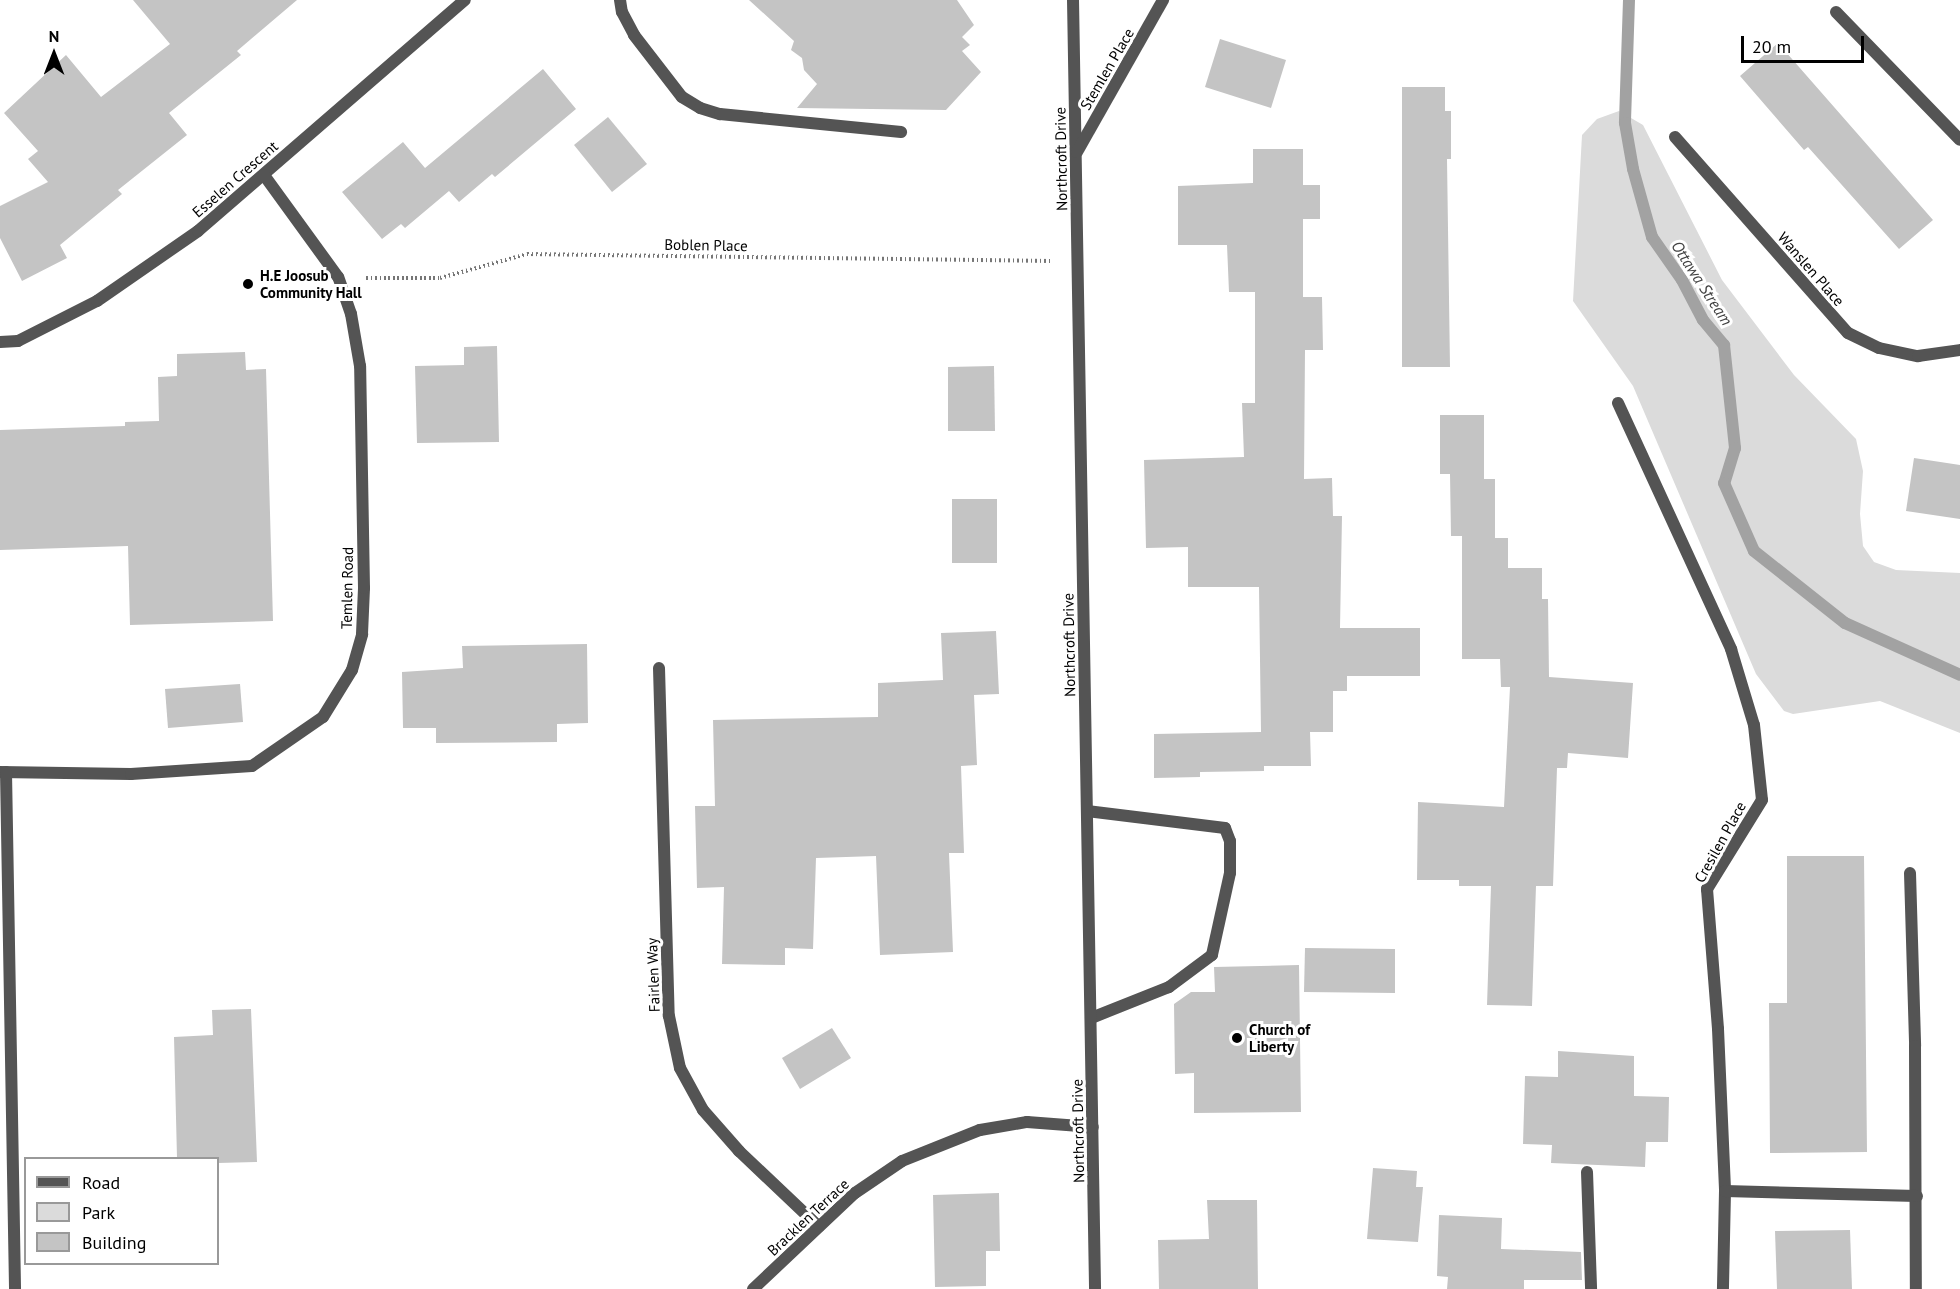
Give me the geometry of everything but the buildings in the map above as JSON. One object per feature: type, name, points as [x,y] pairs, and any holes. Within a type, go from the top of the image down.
[{"type":"street","name":"Esselen Crescent","points":[[0,342],[18,341],[97,301],[198,231],[465,0]]},
{"type":"street","points":[[620,0],[622,12],[634,35],[682,97],[700,108],[720,114],[901,132]]},
{"type":"street","name":"Northcroft Drive","points":[[1073,0],[1095,1289]]},
{"type":"street","name":"Stemlen Place","points":[[1076,153],[1163,0]]},
{"type":"street","points":[[1836,12],[1960,140]]},
{"type":"street","name":"Wanslen Place","points":[[1675,137],[1848,333],[1879,348],[1918,356],[1960,350]]},
{"type":"street","name":"Temlen Road","points":[[3,772],[131,774],[252,766],[323,717],[352,670],[362,634],[364,588],[360,366],[351,314],[338,277],[264,175]]},
{"type":"street","name":"Cresilen Place","points":[[1618,403],[1731,649],[1754,725],[1762,800],[1707,889],[1725,1191],[1723,1289]]},
{"type":"street","name":"Fairlen Way","points":[[659,668],[669,1016],[680,1068],[703,1110],[739,1150],[819,1227]]},
{"type":"street","points":[[3,772],[15,1289]]},
{"type":"street","points":[[1087,811],[1225,828],[1230,841],[1230,873],[1212,955],[1169,987],[1091,1018]]},
{"type":"street","points":[[1910,873],[1917,1196],[1916,1289]]},
{"type":"street","name":"Bracklen Terrace","points":[[753,1289],[855,1193],[902,1161],[980,1130],[1027,1122],[1093,1127]]},
{"type":"street","points":[[1587,1172],[1591,1289]]},
{"type":"street","points":[[1725,1191],[1917,1196]]},
{"type":"path","name":"Boblen Place","points":[[338,277],[440,278],[526,254],[1078,262]]},
{"type":"green space","points":[[1619,111],[1643,125],[1722,280],[1794,375],[1856,439],[1863,471],[1860,514],[1863,546],[1874,562],[1896,570],[1960,573],[1960,733],[1880,701],[1793,714],[1784,711],[1756,674],[1633,386],[1573,301],[1582,135],[1597,119]]},
{"type":"waterway","name":"Ottawa Stream","points":[[1629,0],[1625,123],[1633,169],[1652,237],[1682,280],[1703,320],[1724,345],[1735,448],[1724,483],[1754,551],[1845,623],[1960,675]]},
{"type":"place","name":"H.E Joosub Community Hall","points":[[248,284]]},
{"type":"place","name":"Church of Liberty","points":[[1237,1038]]}]
